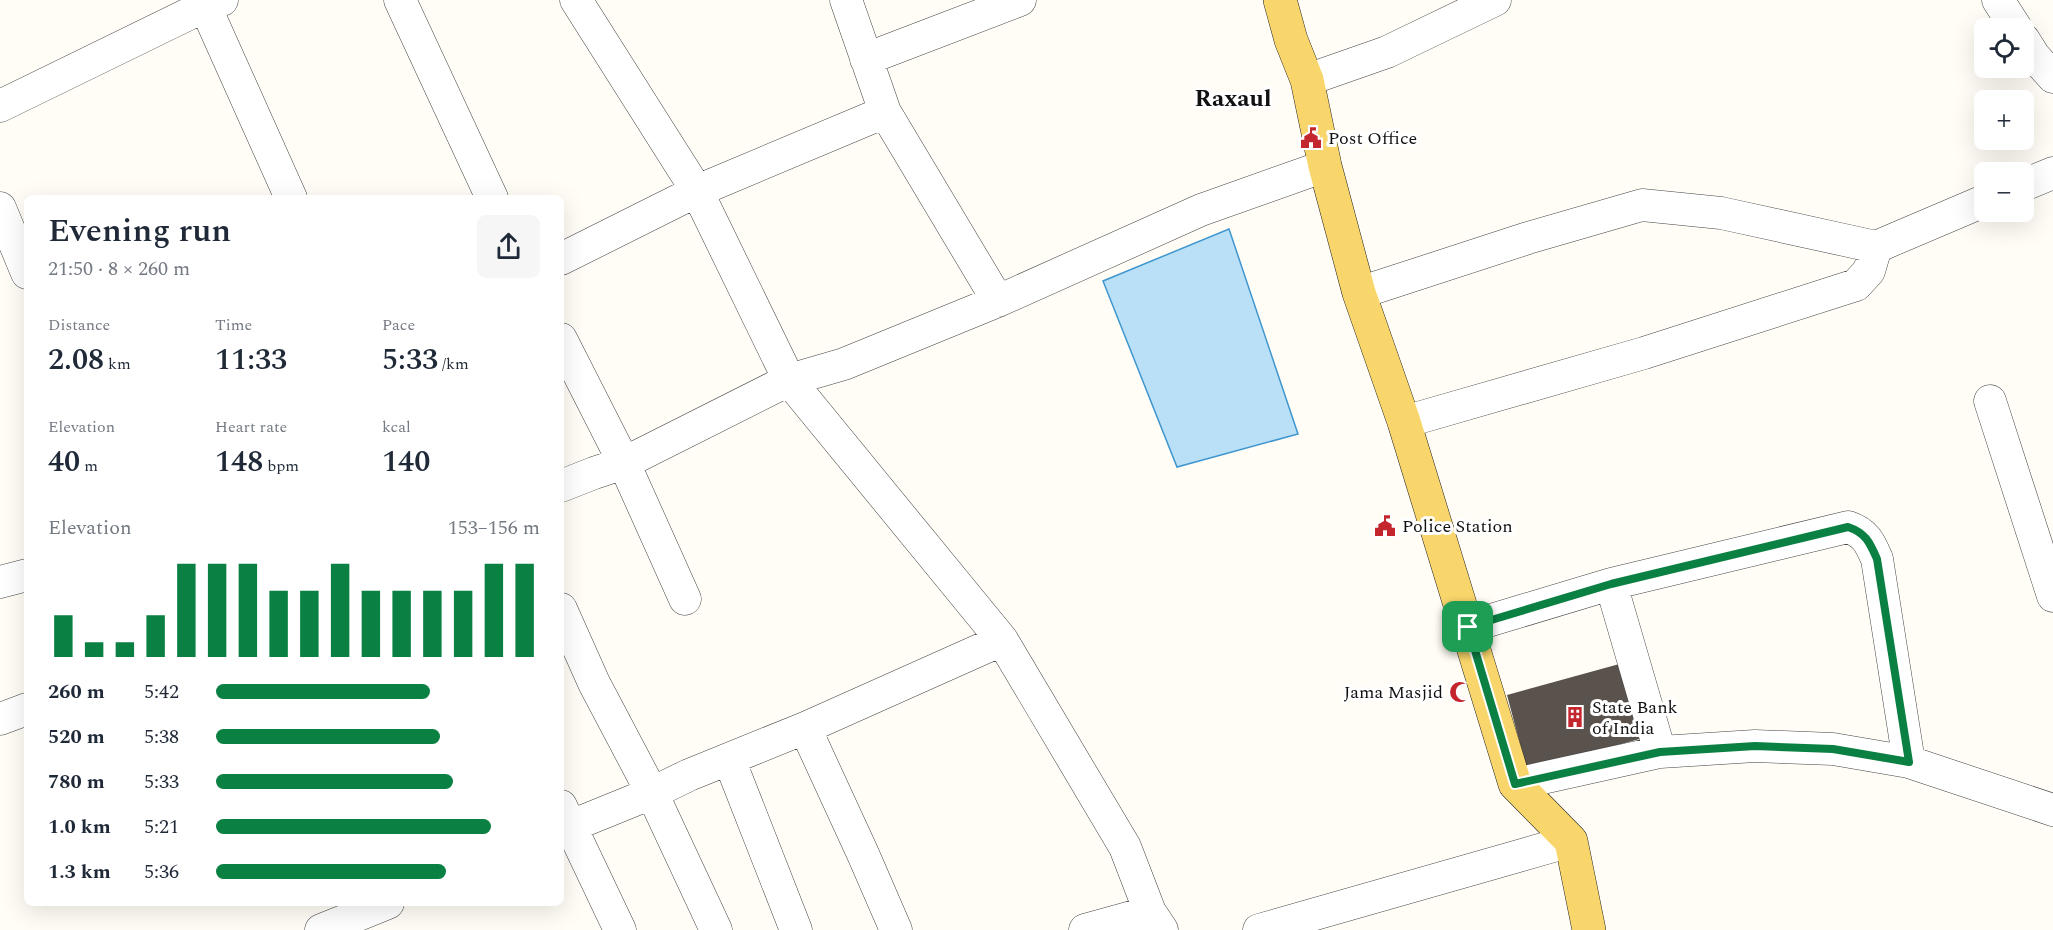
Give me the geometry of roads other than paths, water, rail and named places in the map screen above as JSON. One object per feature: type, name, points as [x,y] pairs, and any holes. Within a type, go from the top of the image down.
[{"type":"main road","points":[[1280,0],[1291,40],[1307,80],[1325,166],[1359,293],[1404,422],[1515,784],[1571,841],[1589,930]]},
{"type":"street","points":[[400,0],[491,195]]},
{"type":"street","points":[[576,0],[697,191],[789,380],[1002,640],[1125,847],[1156,921],[1086,930]]},
{"type":"street","points":[[846,0],[885,112],[998,301]]},
{"type":"street","points":[[866,59],[1020,0]]},
{"type":"street","points":[[1307,80],[1387,52],[1495,0]]},
{"type":"street","points":[[1998,0],[2010,18]]},
{"type":"street","points":[[0,106],[214,3],[290,195]]},
{"type":"street","points":[[2034,56],[2053,77]]},
{"type":"street","points":[[564,258],[697,191],[885,112]]},
{"type":"street","points":[[564,485],[624,463],[789,380],[844,364],[998,301],[1201,210],[1325,166]]},
{"type":"street","points":[[2034,181],[2053,173]]},
{"type":"street","points":[[1359,293],[1528,238],[1642,206],[1721,213],[1876,247],[1974,205]]},
{"type":"street","points":[[0,208],[24,266]]},
{"type":"street","points":[[1404,422],[1644,353],[1856,285],[1869,271],[1876,247]]},
{"type":"street","points":[[564,345],[624,463],[685,599]]},
{"type":"street","points":[[1990,401],[2053,596]]},
{"type":"street","points":[[1468,627],[1611,584],[1848,527],[1859,531],[1868,539],[1877,559],[1909,762]]},
{"type":"street","points":[[0,582],[24,576]]},
{"type":"street","points":[[1611,584],[1660,752]]},
{"type":"street","points":[[564,616],[594,683],[652,793],[716,930]]},
{"type":"street","points":[[621,930],[564,820],[652,793],[1002,640]]},
{"type":"street","points":[[0,719],[24,710]]},
{"type":"street","points":[[805,728],[896,930]]},
{"type":"street","points":[[1515,784],[1660,752],[1755,746],[1833,749],[1909,762],[2053,810]]},
{"type":"street","points":[[729,759],[796,930]]},
{"type":"street","points":[[1259,930],[1571,841]]},
{"type":"street","points":[[321,930],[381,906]]},
{"type":"water","points":[[1229,229],[1298,434],[1177,467],[1103,281]]},
{"type":"place","name":"Post Office","points":[[1311,138]]},
{"type":"place","name":"Police Station","points":[[1385,526]]},
{"type":"place","name":"Jama Masjid","points":[[1460,692]]},
{"type":"place","name":"State Bank of India","points":[[1575,717]]},
{"type":"district","name":"Raxaul","points":[[1233,98]]}]
